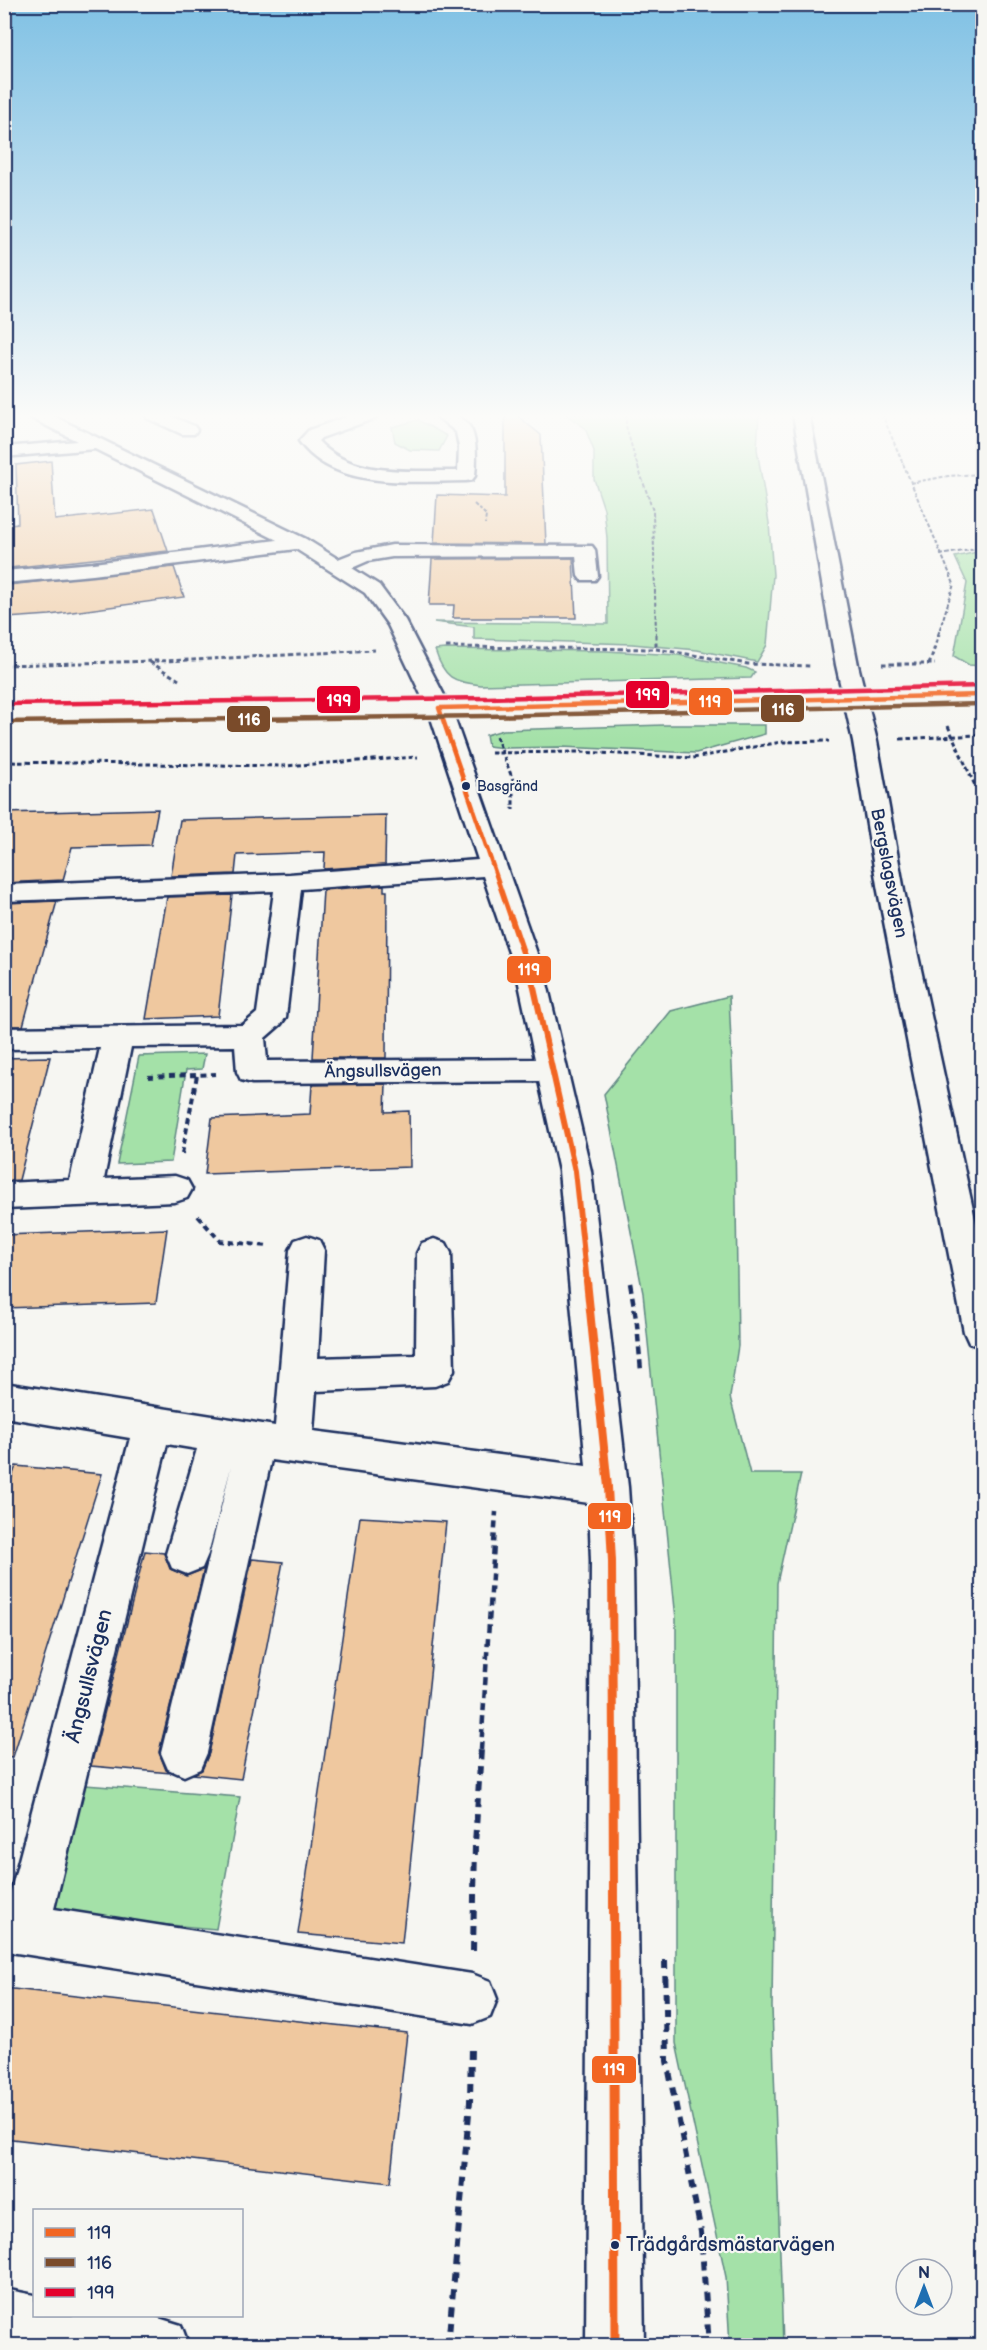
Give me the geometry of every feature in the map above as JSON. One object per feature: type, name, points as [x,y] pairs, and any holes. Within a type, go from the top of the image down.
[{"type":"street","points":[[259,524],[298,543],[372,589],[398,624],[439,708],[532,979],[575,1171],[608,1487],[612,1573],[615,2346]]},
{"type":"street","name":"Bergslagsvägen","points":[[821,524],[847,665],[865,741],[891,891],[982,1332]]},
{"type":"street","points":[[4,577],[93,569],[298,543]]},
{"type":"street","points":[[336,567],[363,556],[392,551],[585,550],[588,576]]},
{"type":"street","points":[[4,713],[439,708],[982,695]]},
{"type":"street","points":[[4,892],[289,882],[494,867]]},
{"type":"street","points":[[4,1039],[250,1035],[271,1017],[289,882]]},
{"type":"street","points":[[250,1035],[252,1072]]},
{"type":"street","points":[[84,1193],[118,1037]]},
{"type":"street","name":"Ängsullsvägen","points":[[252,1072],[552,1070]]},
{"type":"street","points":[[4,1196],[175,1189]]},
{"type":"street","points":[[188,1554],[256,1440],[299,1375],[307,1250]]},
{"type":"street","points":[[299,1375],[435,1370],[434,1253]]},
{"type":"street","points":[[4,1400],[256,1440],[608,1487]]},
{"type":"street","name":"Ängsullsvägen","points":[[153,1424],[15,1927],[472,1999]]},
{"type":"street","points":[[184,1753],[231,1557],[256,1440]]},
{"type":"street","points":[[4,2318],[160,2346]]},
{"type":"path","points":[[653,524],[656,649]]},
{"type":"path","points":[[927,524],[954,584],[928,670],[934,696],[982,801]]},
{"type":"path","points":[[940,555],[982,548]]},
{"type":"path","points":[[4,665],[193,660],[409,648],[656,649],[748,664],[930,663]]},
{"type":"path","points":[[953,736],[982,732]]},
{"type":"path","points":[[109,1078],[252,1072]]},
{"type":"path","points":[[448,2346],[470,2102],[475,1844],[498,1473]]},
{"type":"green space","points":[[606,524],[769,524],[773,575],[767,645],[757,662],[697,650],[632,644],[474,639],[474,627],[434,622],[608,624]]},
{"type":"green space","points":[[982,552],[982,666],[969,665],[954,656],[967,583],[955,557]]},
{"type":"green space","points":[[435,650],[606,651],[678,655],[746,668],[755,672],[751,678],[481,685],[457,680],[446,673]]},
{"type":"green space","points":[[664,725],[765,725],[765,734],[696,753],[561,747],[505,748],[488,746],[486,735],[503,730]]},
{"type":"green space","points":[[729,996],[735,1134],[738,1346],[730,1397],[750,1474],[801,1474],[777,1583],[772,2007],[783,2346],[730,2345],[726,2277],[676,2043],[676,1619],[643,1293],[604,1094],[671,1011]]},
{"type":"green space","points":[[205,1054],[202,1069],[186,1070],[171,1162],[117,1164],[139,1056]]},
{"type":"green space","points":[[85,1785],[240,1797],[216,1929],[51,1915]]},
{"type":"building","points":[[10,524],[159,524],[168,551],[9,568]]},
{"type":"building","points":[[435,524],[545,524],[546,544],[434,543]]},
{"type":"building","points":[[573,558],[576,618],[453,618],[454,605],[429,605],[432,559]]},
{"type":"building","points":[[174,567],[184,597],[50,615],[7,618],[8,585]]},
{"type":"building","points":[[158,809],[151,845],[72,847],[63,880],[4,883],[4,813]]},
{"type":"building","points":[[386,815],[385,865],[324,869],[325,852],[237,855],[235,874],[171,876],[180,820]]},
{"type":"building","points":[[384,885],[384,891],[387,891],[386,1058],[313,1058],[323,890]]},
{"type":"building","points":[[232,895],[218,1016],[146,1019],[167,897]]},
{"type":"building","points":[[57,901],[23,1026],[4,1026],[4,903]]},
{"type":"building","points":[[50,1057],[19,1180],[4,1181],[4,1058]]},
{"type":"building","points":[[386,1084],[385,1112],[409,1111],[410,1167],[205,1174],[212,1118],[310,1114],[312,1085]]},
{"type":"building","points":[[167,1229],[156,1303],[4,1308],[4,1235]]},
{"type":"building","points":[[16,1466],[102,1474],[13,1757],[4,1756],[4,1499]]},
{"type":"building","points":[[360,1517],[446,1522],[402,1943],[298,1934]]},
{"type":"building","points":[[145,1551],[164,1553],[170,1569],[186,1576],[204,1569],[159,1752],[166,1770],[171,1773],[91,1766]]},
{"type":"building","points":[[252,1559],[283,1562],[241,1779],[193,1774],[202,1770],[209,1753]]},
{"type":"building","points":[[4,1988],[407,2033],[390,2183],[4,2138]]},
{"type":"transit line","name":"199","points":[[4,704],[487,698],[982,686]]},
{"type":"transit line","name":"119","points":[[439,708],[982,695]]},
{"type":"transit line","name":"116","points":[[4,722],[487,716],[982,704]]},
{"type":"transit line","name":"119","points":[[439,708],[532,979],[575,1171],[608,1487],[612,1561],[615,2346]]},
{"type":"place","name":"Basgränd","points":[[466,786]]},
{"type":"place","name":"Trädgårdsmästarvägen","points":[[615,2245]]}]
